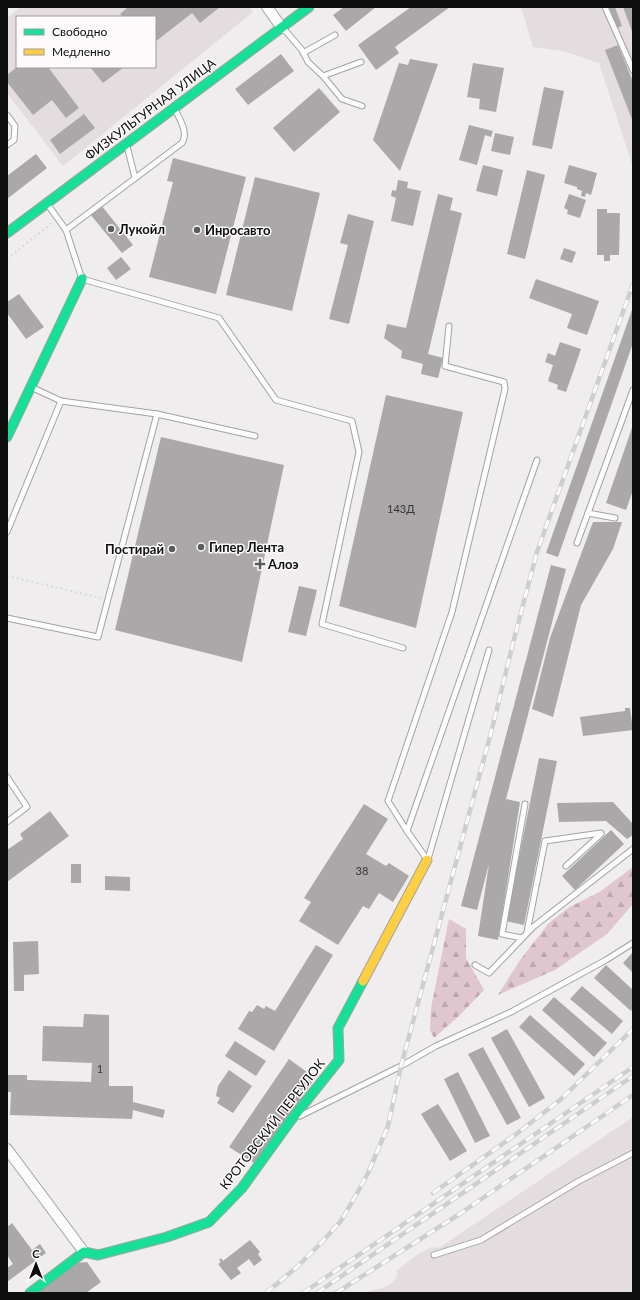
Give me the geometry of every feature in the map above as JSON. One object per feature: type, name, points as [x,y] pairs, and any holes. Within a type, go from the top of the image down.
[{"type":"street","points":[[266,7],[282,28]]},
{"type":"street","name":"ФИЗКУЛЬТУРНАЯ УЛИЦА","points":[[7,232],[309,7]]},
{"type":"street","points":[[7,437],[82,279]]},
{"type":"street","name":"КРОТОВСКИЙ ПЕРЕУЛОК","points":[[84,1252],[98,1255],[167,1237],[209,1222],[242,1188],[291,1120],[339,1060],[338,1028],[427,860]]},
{"type":"street","points":[[7,1149],[84,1252],[30,1293]]},
{"type":"lane","points":[[605,7],[633,70]]},
{"type":"lane","points":[[282,28],[304,53],[308,62],[323,76],[342,99],[362,106]]},
{"type":"lane","points":[[304,53],[335,35]]},
{"type":"lane","points":[[323,76],[361,62]]},
{"type":"lane","points":[[66,230],[182,143],[185,138],[185,133],[174,108]]},
{"type":"lane","points":[[7,115],[15,126],[14,140],[7,145]]},
{"type":"lane","points":[[126,144],[135,178]]},
{"type":"lane","points":[[46,202],[66,230],[82,279],[219,318],[276,400],[352,420],[359,452],[322,624],[403,648]]},
{"type":"lane","points":[[427,860],[388,801],[452,612],[505,389],[504,382],[445,366],[449,326]]},
{"type":"lane","points":[[30,387],[60,401],[157,414],[255,436]]},
{"type":"lane","points":[[577,543],[633,390]]},
{"type":"lane","points":[[7,532],[60,401]]},
{"type":"lane","points":[[7,618],[98,637],[157,414]]},
{"type":"lane","points":[[407,831],[537,460]]},
{"type":"lane","points":[[588,513],[615,518]]},
{"type":"lane","points":[[427,860],[489,650]]},
{"type":"lane","points":[[7,776],[27,807],[7,822]]},
{"type":"lane","points":[[522,938],[502,934],[525,804]]},
{"type":"lane","points":[[527,933],[545,841],[602,833],[566,866]]},
{"type":"lane","points":[[475,965],[489,973],[533,927],[633,849]]},
{"type":"lane","points":[[291,1120],[401,1066],[436,1046],[511,1012],[606,960],[633,943]]},
{"type":"lane","points":[[434,1255],[481,1240],[579,1181],[633,1153]]},
{"type":"path","points":[[7,259],[58,218]]},
{"type":"path","points":[[7,576],[108,600]]},
{"type":"shaded area","points":[[21,7],[250,7],[253,12],[63,166],[7,93],[7,18]]},
{"type":"shaded area","points":[[521,7],[633,7],[633,167],[599,63],[563,51],[533,47]]},
{"type":"shaded area","points":[[633,1117],[633,1293],[361,1293],[383,1288],[393,1283],[398,1274],[396,1271],[418,1254],[431,1247],[439,1248]]},
{"type":"green space","points":[[633,867],[633,904],[607,934],[555,970],[498,995],[520,960],[549,923],[568,908],[601,891]]},
{"type":"green space","points":[[449,919],[466,929],[466,958],[484,990],[461,1014],[434,1038],[430,1030],[431,1008]]},
{"type":"building","points":[[126,7],[220,7],[200,23],[192,13],[156,41],[156,16],[122,16],[120,14],[127,8]]},
{"type":"building","points":[[344,7],[376,7],[346,31],[333,15]]},
{"type":"building","points":[[411,7],[450,7],[395,47],[399,53],[376,70],[358,45]]},
{"type":"building","points":[[603,7],[615,7],[622,26],[612,30]]},
{"type":"building","points":[[623,7],[633,7],[633,34]]},
{"type":"building","points":[[618,45],[633,82],[633,122],[605,50]]},
{"type":"building","points":[[281,54],[294,71],[248,105],[235,89]]},
{"type":"building","points":[[410,59],[438,64],[400,171],[373,140],[399,63],[408,65]]},
{"type":"building","points":[[473,63],[504,68],[496,112],[479,109],[480,99],[467,97]]},
{"type":"building","points":[[16,68],[49,68],[79,108],[66,118],[52,100],[33,115],[7,82],[7,75]]},
{"type":"building","points":[[91,68],[123,68],[103,83]]},
{"type":"building","points":[[544,87],[564,91],[552,149],[532,145]]},
{"type":"building","points":[[319,88],[340,112],[294,152],[273,128]]},
{"type":"building","points":[[84,114],[95,128],[60,154],[50,140]]},
{"type":"building","points":[[469,125],[493,131],[491,137],[485,135],[477,165],[459,160]]},
{"type":"building","points":[[495,133],[514,137],[510,155],[491,151]]},
{"type":"building","points":[[36,154],[47,168],[7,199],[7,176]]},
{"type":"building","name":"Инросавто","points":[[173,158],[246,177],[216,294],[149,277],[173,182],[167,181]]},
{"type":"building","points":[[483,165],[503,170],[497,196],[476,191]]},
{"type":"building","points":[[569,165],[597,173],[591,195],[586,193],[585,197],[581,196],[582,191],[577,189],[577,187],[564,183]]},
{"type":"building","points":[[527,170],[545,175],[525,259],[507,254]]},
{"type":"building","points":[[255,177],[320,193],[292,311],[226,295]]},
{"type":"building","points":[[398,180],[408,182],[407,188],[421,191],[413,226],[391,221],[396,198],[391,196],[392,190],[396,191]]},
{"type":"building","points":[[438,194],[453,198],[450,210],[462,213],[428,354],[443,358],[438,378],[421,374],[423,364],[401,358],[402,351],[384,338],[387,324],[406,328]]},
{"type":"building","points":[[569,194],[586,200],[580,218],[567,214],[568,210],[564,208]]},
{"type":"building","name":"Лукойл","points":[[101,205],[133,245],[122,253],[90,214]]},
{"type":"building","points":[[597,209],[607,209],[607,213],[620,213],[619,255],[610,255],[610,261],[604,261],[604,255],[597,255]]},
{"type":"building","points":[[348,214],[374,221],[349,324],[329,319],[348,245],[340,243]]},
{"type":"building","points":[[564,248],[576,252],[572,263],[560,259]]},
{"type":"building","points":[[121,257],[131,269],[116,280],[107,268]]},
{"type":"building","points":[[536,279],[599,301],[587,335],[567,328],[572,314],[529,298]]},
{"type":"building","points":[[19,294],[44,327],[26,339],[7,313],[7,302]]},
{"type":"building","points":[[633,307],[633,343],[558,557],[546,553]]},
{"type":"building","points":[[560,342],[581,349],[566,392],[557,389],[558,385],[548,381],[553,365],[545,362],[548,353],[555,356]]},
{"type":"building","points":[[386,395],[463,412],[416,628],[339,606]]},
{"type":"building","points":[[633,425],[633,490],[626,510],[606,503]]},
{"type":"building","name":"Гипер Лента","points":[[161,437],[284,465],[242,662],[115,630]]},
{"type":"building","points":[[593,522],[622,522],[613,549],[581,605],[553,717],[532,709],[550,638]]},
{"type":"building","points":[[551,565],[566,569],[506,799],[520,802],[498,940],[478,936],[489,864],[477,910],[461,906]]},
{"type":"building","points":[[299,586],[317,590],[306,636],[288,632]]},
{"type":"building","points":[[625,708],[630,708],[633,730],[583,736],[580,717],[625,711]]},
{"type":"building","points":[[539,758],[557,761],[524,925],[506,921]]},
{"type":"building","points":[[613,802],[633,824],[633,835],[627,839],[606,821],[559,822],[557,803]]},
{"type":"building","points":[[364,804],[388,819],[366,854],[386,866],[389,863],[409,876],[393,902],[379,893],[369,909],[363,906],[338,945],[299,921],[311,902],[304,898]]},
{"type":"building","points":[[50,811],[69,836],[7,882],[7,850],[23,839],[20,834]]},
{"type":"building","points":[[611,830],[624,844],[575,890],[562,876]]},
{"type":"building","points":[[71,864],[81,864],[81,883],[71,883]]},
{"type":"building","points":[[105,876],[130,877],[130,891],[105,890]]},
{"type":"building","points":[[38,941],[39,974],[24,975],[24,991],[14,991],[13,942]]},
{"type":"building","points":[[316,945],[333,955],[274,1051],[238,1029],[249,1011],[252,1012],[257,1005],[264,1009],[266,1006],[275,1011]]},
{"type":"building","points":[[633,952],[633,973],[623,963]]},
{"type":"building","points":[[606,965],[633,990],[633,1008],[631,1011],[594,978]]},
{"type":"building","points":[[582,986],[623,1021],[612,1034],[570,999]]},
{"type":"building","points":[[554,997],[607,1043],[594,1057],[542,1010]]},
{"type":"building","points":[[84,1014],[109,1015],[109,1086],[133,1086],[133,1102],[165,1110],[163,1118],[133,1110],[132,1119],[10,1115],[11,1092],[7,1092],[7,1075],[27,1075],[27,1080],[91,1082],[92,1063],[42,1061],[43,1026],[83,1027]]},
{"type":"building","points":[[530,1015],[585,1064],[574,1076],[519,1027]]},
{"type":"building","points":[[507,1029],[545,1098],[529,1107],[491,1038]]},
{"type":"building","points":[[235,1041],[266,1061],[256,1076],[225,1056]]},
{"type":"building","points":[[483,1047],[521,1118],[507,1125],[468,1054]]},
{"type":"building","points":[[289,1059],[315,1078],[257,1165],[229,1147]]},
{"type":"building","points":[[229,1070],[252,1086],[233,1113],[217,1103],[220,1098],[216,1096],[218,1086]]},
{"type":"building","points":[[458,1072],[490,1136],[475,1143],[444,1079]]},
{"type":"building","points":[[438,1104],[467,1151],[450,1161],[421,1114]]},
{"type":"building","points":[[12,1223],[32,1250],[40,1244],[46,1253],[7,1282],[7,1268],[13,1264],[7,1255],[7,1227]]},
{"type":"building","points":[[250,1240],[260,1252],[258,1254],[262,1260],[254,1266],[249,1259],[237,1268],[241,1273],[231,1280],[218,1264],[221,1262],[219,1260],[221,1258],[223,1261]]},
{"type":"building","points":[[87,1262],[101,1282],[86,1293],[36,1293],[77,1263]]},
{"type":"railway","points":[[266,1293],[297,1267],[341,1221],[368,1173],[388,1126],[401,1066],[492,729],[537,552],[633,284]]},
{"type":"railway","points":[[433,1193],[515,1135],[560,1100],[633,1029]]},
{"type":"railway","points":[[303,1293],[633,1067]]},
{"type":"railway","points":[[317,1293],[633,1076]]},
{"type":"railway","points":[[336,1293],[461,1213],[633,1095]]},
{"type":"traffic: fast","points":[[7,233],[309,7]]},
{"type":"traffic: fast","points":[[7,437],[82,279]]},
{"type":"traffic: fast","points":[[30,1293],[84,1252],[98,1255],[167,1237],[209,1222],[242,1188],[291,1120],[339,1060],[338,1028],[363,981]]},
{"type":"traffic: slow","points":[[363,981],[427,860]]},
{"type":"place","name":"Лукойл","points":[[111,229]]},
{"type":"place","name":"Инросавто","points":[[197,230]]},
{"type":"place","name":"Гипер Лента","points":[[201,547]]},
{"type":"place","name":"Постирай","points":[[172,549]]},
{"type":"place","name":"Алоэ","points":[[260,564]]}]
